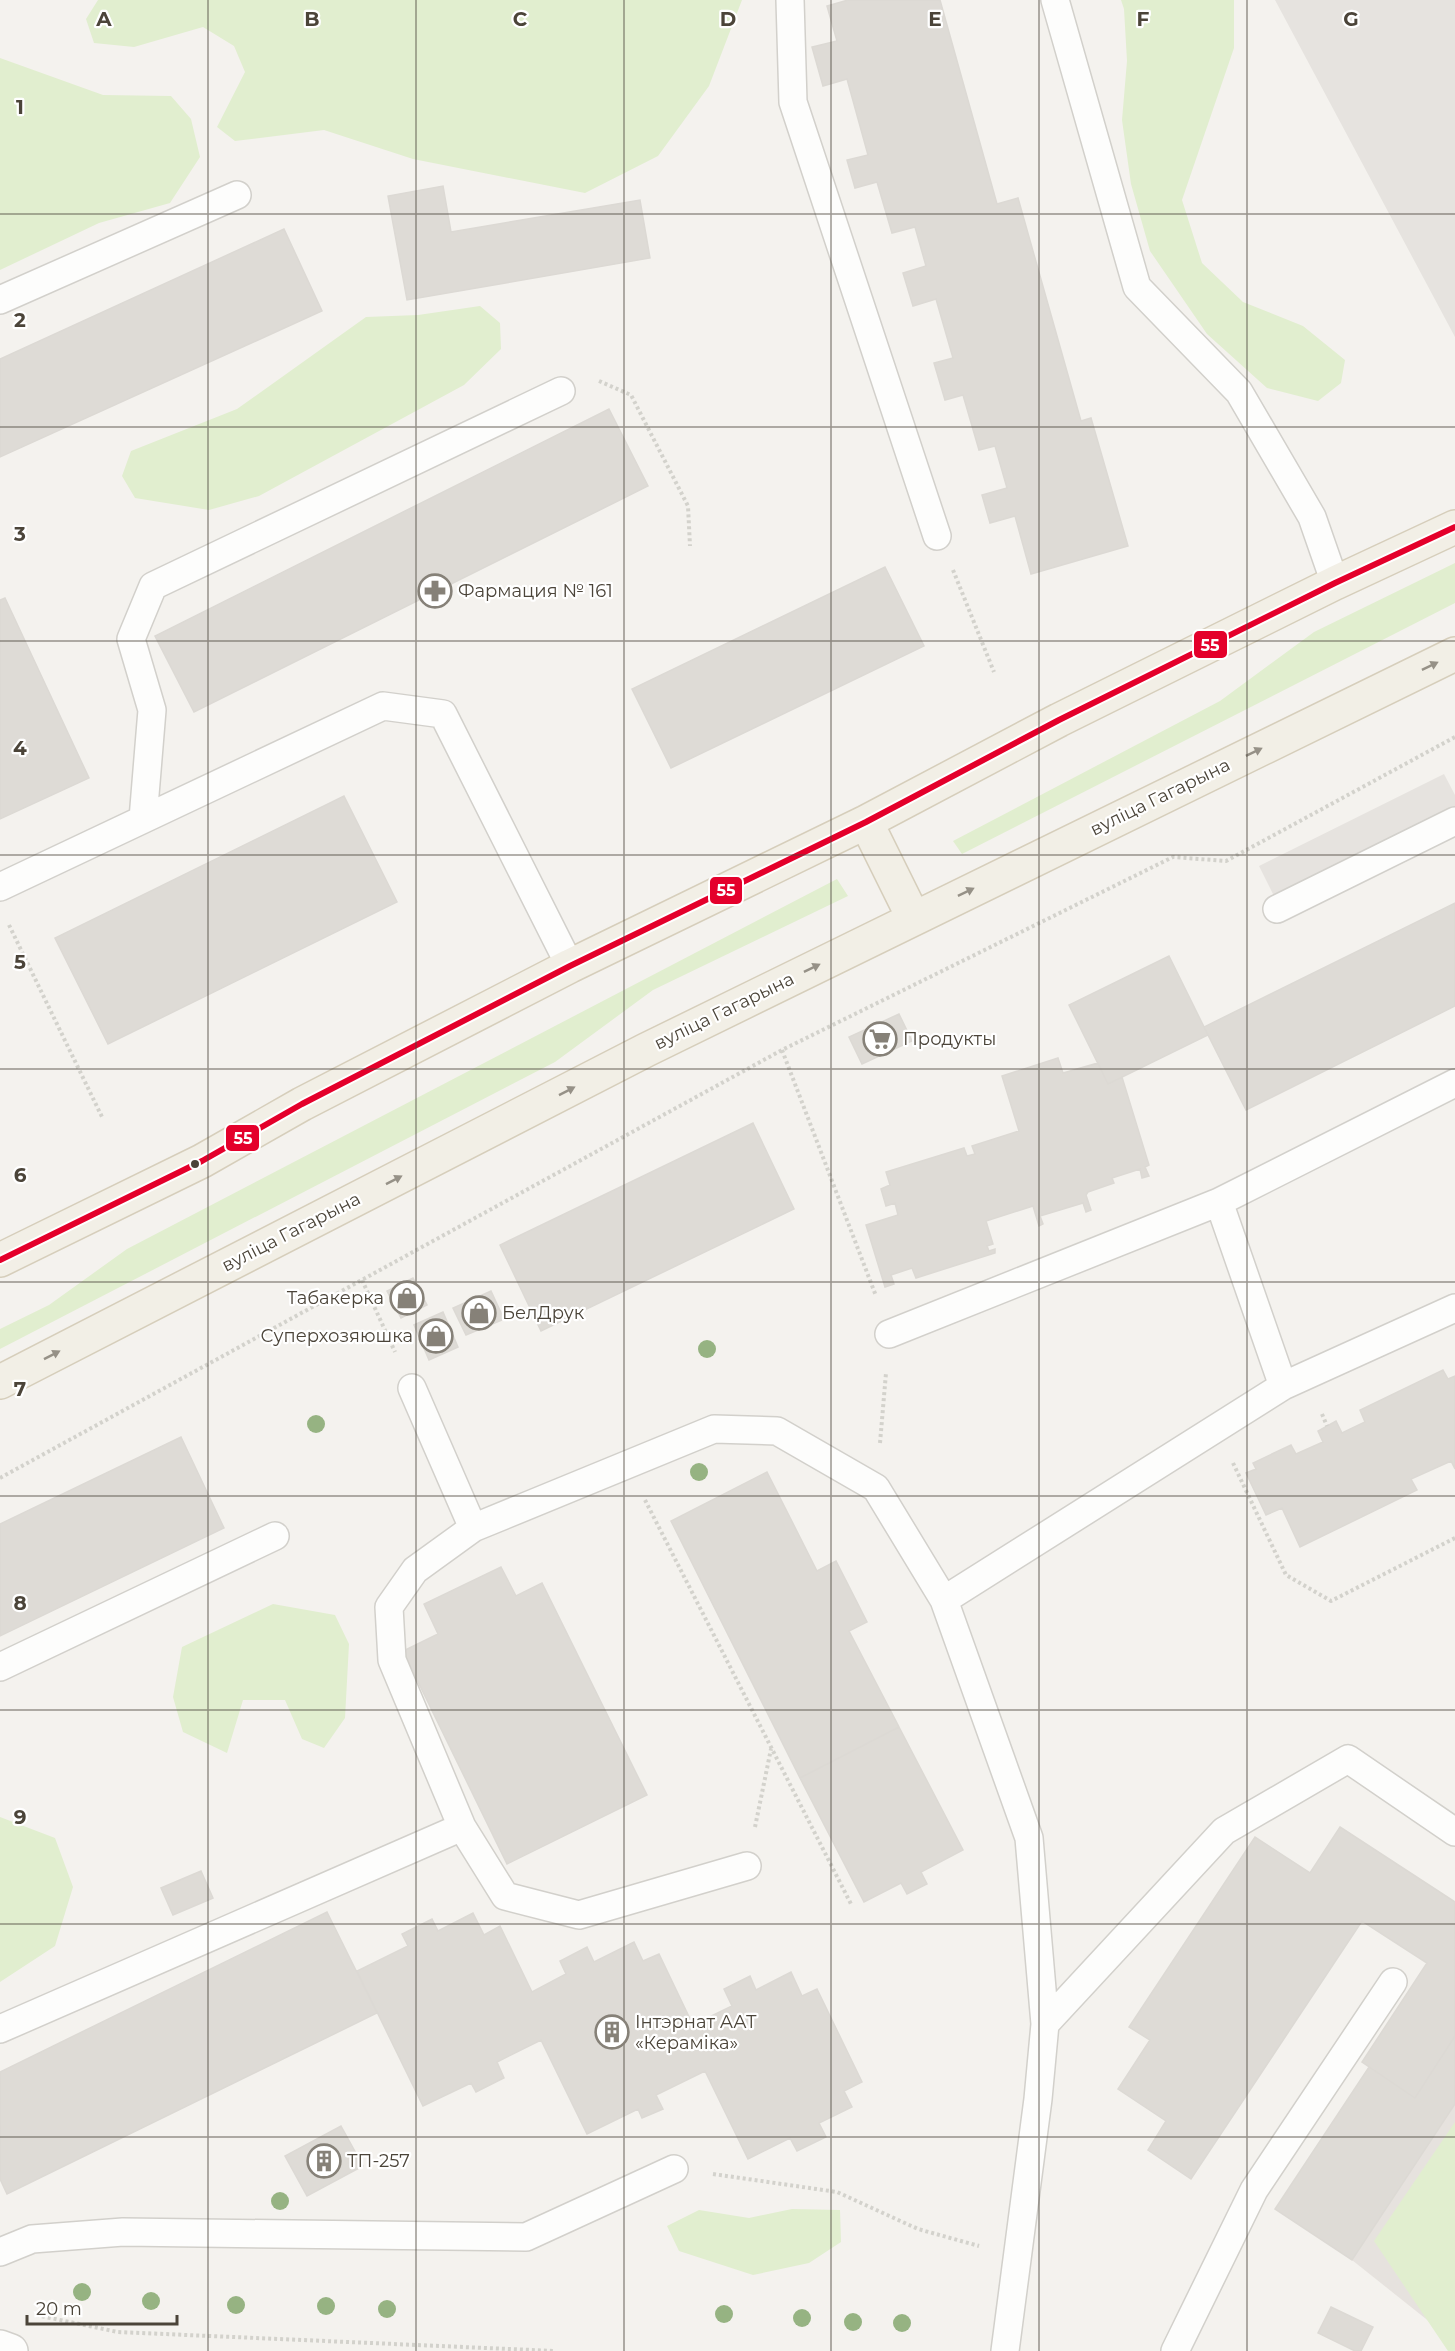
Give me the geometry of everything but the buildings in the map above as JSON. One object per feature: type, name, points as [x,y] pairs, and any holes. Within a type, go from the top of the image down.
[{"type":"main road","points":[[0,1260],[202,1161],[302,1104],[570,966],[866,822],[1059,720],[1335,583],[1455,527]]},
{"type":"main road","name":"вуліца Гагарына","points":[[0,1382],[625,1061],[913,917],[1455,654]]},
{"type":"main road","points":[[866,822],[913,917]]},
{"type":"street","points":[[0,2347],[11,2351]]},
{"type":"lane","points":[[790,0],[792,102],[937,536]]},
{"type":"lane","points":[[1055,0],[1137,287],[1239,392],[1312,517],[1335,583]]},
{"type":"lane","points":[[0,300],[237,195]]},
{"type":"lane","points":[[143,819],[152,710],[131,639],[153,586],[561,391]]},
{"type":"lane","points":[[0,887],[383,706],[443,714],[570,966]]},
{"type":"lane","points":[[1277,909],[1455,821]]},
{"type":"lane","points":[[889,1334],[1219,1202],[1455,1083]]},
{"type":"lane","points":[[1219,1202],[1282,1386]]},
{"type":"lane","points":[[944,1600],[1282,1386],[1455,1308]]},
{"type":"lane","points":[[412,1388],[473,1528]]},
{"type":"lane","points":[[747,1866],[579,1915],[505,1896],[462,1827],[392,1660],[389,1607],[415,1570],[473,1528],[714,1429],[777,1431],[876,1488],[944,1600],[1029,1838],[1045,2024],[1005,2351]]},
{"type":"lane","points":[[0,1667],[275,1536]]},
{"type":"lane","points":[[1045,2024],[1224,1831],[1348,1759],[1455,1832]]},
{"type":"lane","points":[[0,2029],[462,1827]]},
{"type":"lane","points":[[1175,2351],[1254,2190],[1393,1982]]},
{"type":"lane","points":[[0,2252],[32,2239],[123,2232],[526,2237],[674,2169]]},
{"type":"path","points":[[561,391],[598,380],[631,395],[688,506],[690,546]]},
{"type":"path","points":[[960,584],[994,672]]},
{"type":"path","points":[[0,1478],[782,1050],[1173,857],[1226,861],[1455,737]]},
{"type":"path","points":[[5,918],[103,1119]]},
{"type":"path","points":[[782,1050],[858,1244],[889,1334],[876,1488]]},
{"type":"path","points":[[362,1280],[412,1388]]},
{"type":"path","points":[[1312,1419],[1332,1409]]},
{"type":"path","points":[[1322,1414],[1327,1426]]},
{"type":"path","points":[[1231,1459],[1286,1575],[1331,1600],[1455,1538]]},
{"type":"path","points":[[627,1465],[851,1904]]},
{"type":"path","points":[[747,1866],[771,1748]]},
{"type":"path","points":[[674,2169],[837,2192],[918,2229],[1017,2256]]},
{"type":"path","points":[[32,2314],[118,2332],[555,2351]]},
{"type":"shaded area","points":[[1275,0],[1455,0],[1455,337]]},
{"type":"shaded area","points":[[1444,774],[1455,795],[1455,808],[1275,898],[1259,866]]},
{"type":"shaded area","points":[[1455,2104],[1455,2342],[1352,2260]]},
{"type":"green space","points":[[98,0],[742,0],[709,86],[658,156],[585,193],[413,159],[324,130],[235,141],[217,127],[245,72],[234,46],[203,27],[134,47],[94,43],[86,19]]},
{"type":"green space","points":[[1121,0],[1234,0],[1234,48],[1182,200],[1202,263],[1243,302],[1303,326],[1345,360],[1341,383],[1318,401],[1267,388],[1207,334],[1150,251],[1131,184],[1122,120],[1127,61],[1124,9]]},
{"type":"green space","points":[[0,58],[103,95],[171,96],[191,119],[200,157],[170,203],[99,223],[0,270]]},
{"type":"green space","points":[[480,306],[500,323],[501,349],[464,385],[259,496],[209,510],[135,498],[122,476],[131,451],[237,409],[366,317],[418,315]]},
{"type":"green space","points":[[1455,563],[1455,603],[962,854],[953,841],[1220,701],[1314,632]]},
{"type":"green space","points":[[837,879],[848,896],[653,990],[555,1062],[0,1349],[0,1329],[49,1305],[127,1249]]},
{"type":"green space","points":[[273,1604],[335,1615],[349,1644],[345,1718],[324,1748],[302,1739],[285,1700],[243,1700],[227,1753],[183,1732],[173,1697],[182,1647]]},
{"type":"green space","points":[[0,1817],[55,1838],[73,1887],[55,1946],[0,1982]]},
{"type":"green space","points":[[1455,2122],[1455,2351],[1448,2351],[1374,2241]]},
{"type":"green space","points":[[792,2209],[840,2210],[841,2242],[809,2263],[753,2275],[679,2251],[667,2226],[699,2210],[749,2218]]},
{"type":"transit line","name":"55","points":[[0,1260],[202,1161],[302,1104],[570,966],[866,822],[1059,720],[1335,583],[1455,527]]},
{"type":"place","name":"Фармация № 161","points":[[435,591]]},
{"type":"place","name":"Продукты","points":[[880,1039]]},
{"type":"place","name":"Табакерка","points":[[407,1298]]},
{"type":"place","name":"БелДрук","points":[[479,1313]]},
{"type":"place","name":"Суперхозяюшка","points":[[436,1336]]},
{"type":"place","name":"Інтэрнат ААТ «Кераміка»","points":[[612,2032]]},
{"type":"place","name":"ТП-257","points":[[324,2161]]}]
